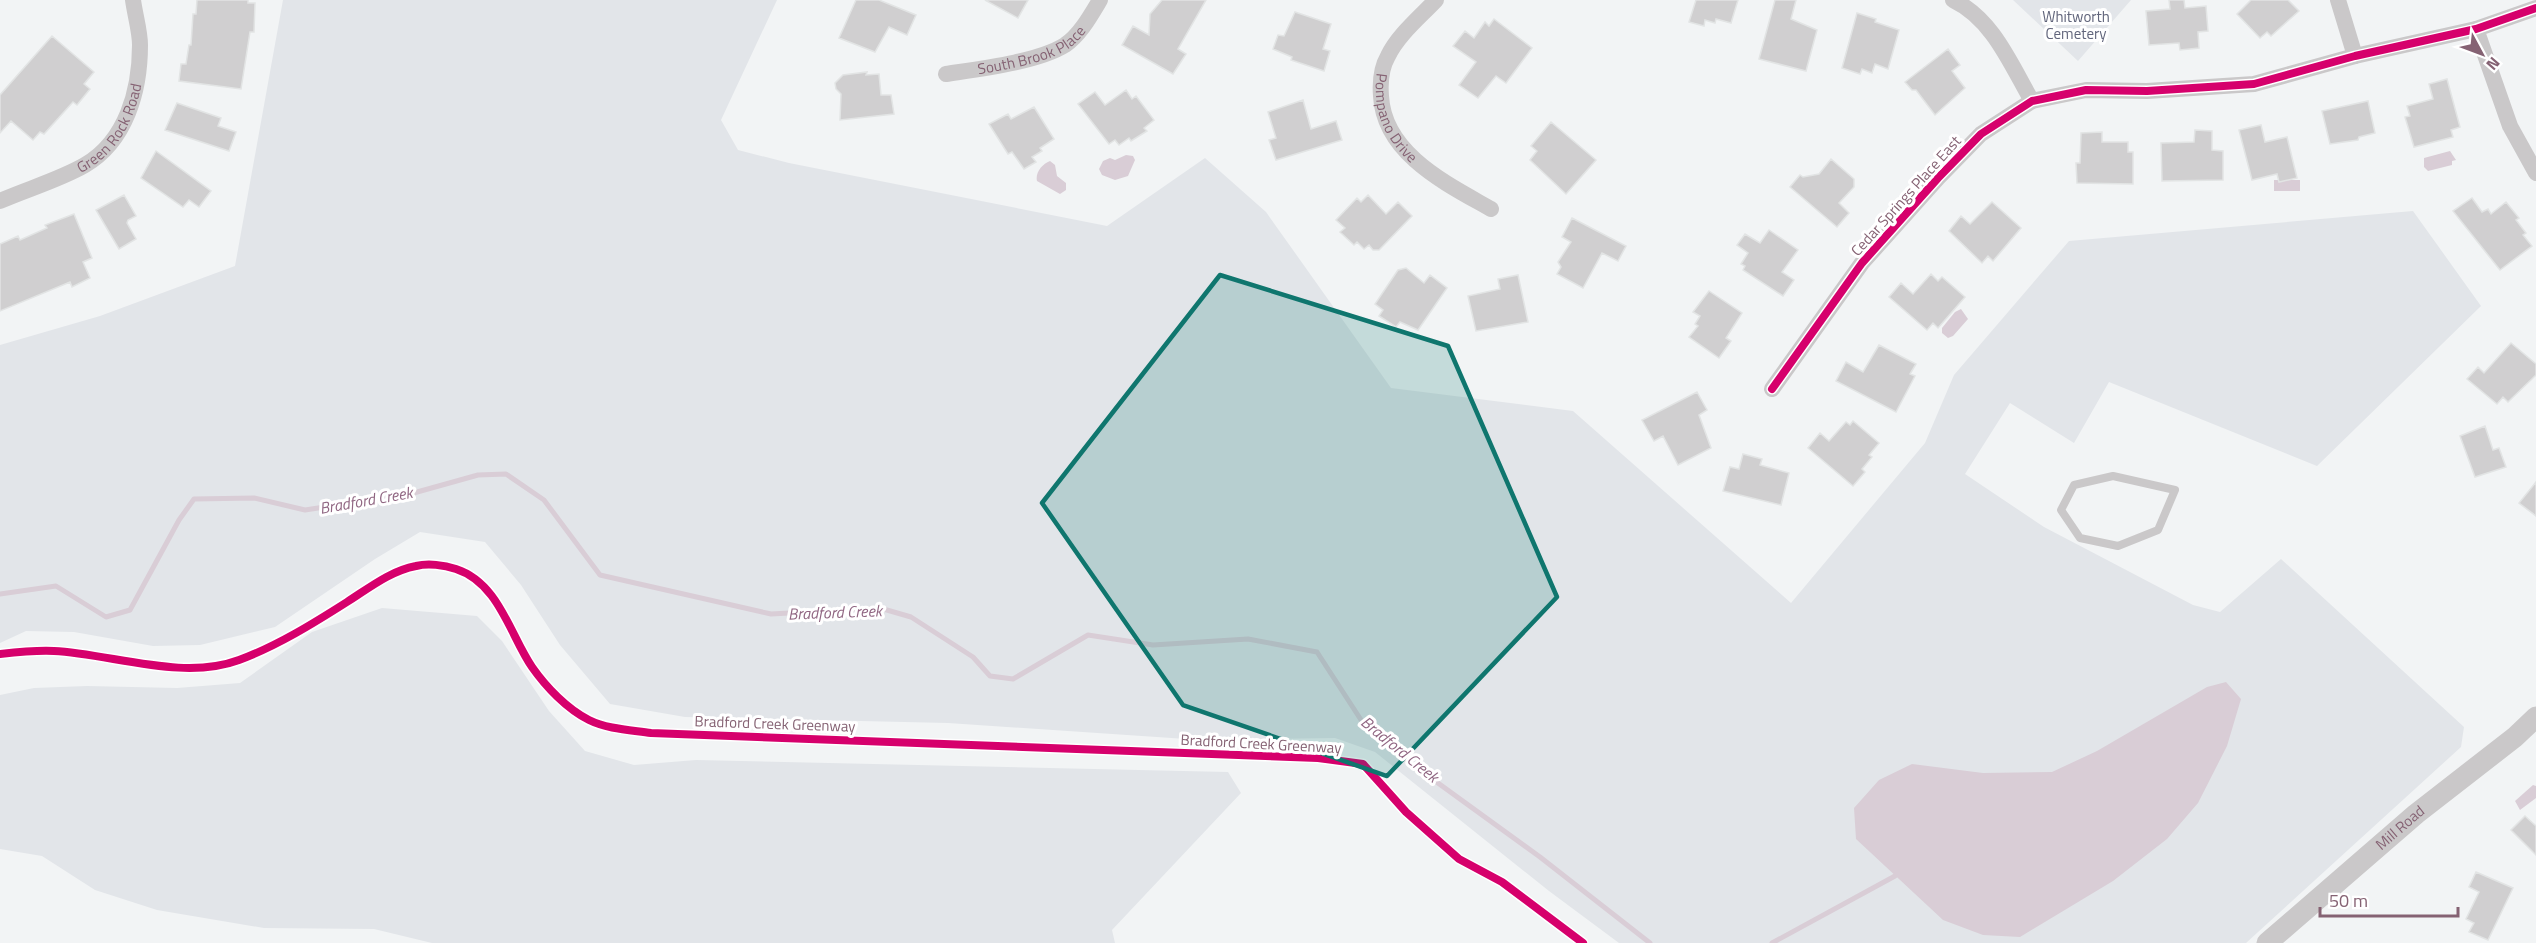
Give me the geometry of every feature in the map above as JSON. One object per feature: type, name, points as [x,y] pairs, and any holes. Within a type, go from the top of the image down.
[{"type":"street","name":"Green Rock Road","points":[[0,201],[84,165],[106,149],[122,127],[132,101],[138,72],[140,44],[133,0]]},
{"type":"street","name":"South Brook Place","points":[[946,74],[1019,62],[1066,45],[1090,18],[1100,0]]},
{"type":"street","name":"Pompano Drive","points":[[1436,0],[1388,56],[1380,81],[1382,104],[1390,129],[1405,151],[1423,167],[1491,209]]},
{"type":"street","points":[[1953,0],[1963,5],[1991,30],[2032,101]]},
{"type":"street","points":[[2338,0],[2355,57]]},
{"type":"street","name":"Cedar Springs Place East","points":[[1772,389],[1862,263],[1938,178],[1981,134],[2032,101],[2086,90],[2147,91],[2254,84],[2355,57],[2476,29],[2536,8]]},
{"type":"street","points":[[2476,29],[2510,126],[2536,173]]},
{"type":"street","name":"Mill Road","points":[[2267,943],[2416,814],[2533,726]]},
{"type":"lane","points":[[2113,476],[2175,490],[2158,530],[2118,546],[2080,538],[2061,510],[2074,485],[2113,476]]},
{"type":"highlighted area","points":[[1220,275],[1448,346],[1557,597],[1387,776],[1183,705],[1042,503]]},
{"type":"green space","points":[[283,0],[777,0],[721,120],[738,150],[789,163],[1107,226],[1205,158],[1266,212],[1391,388],[1573,411],[1791,603],[1925,443],[1954,375],[2069,241],[2413,211],[2481,306],[2317,466],[2109,382],[2074,443],[2010,403],[1965,474],[2044,527],[2193,605],[2220,612],[2281,559],[2464,727],[2461,747],[2246,943],[1619,943],[1549,891],[1375,752],[1335,738],[1201,740],[948,723],[685,717],[610,704],[560,645],[521,585],[485,542],[420,532],[375,559],[275,627],[200,645],[153,646],[74,632],[26,631],[0,643],[0,345],[100,316],[235,266]]},
{"type":"green space","name":"Whitworth Cemetery","points":[[2013,0],[2131,0],[2078,61]]},
{"type":"green space","points":[[382,608],[477,616],[502,641],[549,711],[585,751],[634,765],[696,760],[1228,772],[1241,793],[1112,930],[1115,943],[432,943],[374,929],[264,928],[157,910],[95,890],[42,856],[0,849],[0,695],[34,688],[87,686],[177,688],[240,683],[312,632]]},
{"type":"shaded area","points":[[2450,151],[2456,160],[2452,161],[2452,165],[2428,171],[2424,167],[2424,158]]},
{"type":"shaded area","points":[[1126,155],[1133,156],[1135,160],[1128,176],[1115,180],[1102,175],[1099,169],[1103,161],[1110,158],[1115,160]]},
{"type":"shaded area","points":[[1050,161],[1055,165],[1057,176],[1066,183],[1066,190],[1060,194],[1037,181],[1040,169]]},
{"type":"shaded area","points":[[2274,180],[2300,180],[2300,191],[2274,191]]},
{"type":"shaded area","points":[[1961,309],[1968,319],[1953,336],[1948,338],[1942,333],[1942,328],[1955,312]]},
{"type":"shaded area","points":[[2226,682],[2241,699],[2227,746],[2198,803],[2167,839],[2113,881],[2020,937],[1983,935],[1943,920],[1856,839],[1854,808],[1879,780],[1912,764],[1983,773],[2052,772],[2097,751],[2207,687]]},
{"type":"shaded area","points":[[2533,785],[2536,786],[2536,798],[2520,810],[2515,801]]},
{"type":"building","points":[[197,0],[248,0],[248,3],[255,3],[254,32],[250,32],[241,89],[179,81],[181,64],[186,64],[189,45],[191,45],[193,14],[196,14]]},
{"type":"building","points":[[856,0],[879,0],[916,15],[907,35],[889,27],[875,52],[839,38]]},
{"type":"building","points":[[985,0],[1028,0],[1018,18]]},
{"type":"building","points":[[1162,0],[1206,0],[1178,49],[1186,54],[1173,74],[1122,45],[1133,26],[1149,35],[1150,14]]},
{"type":"building","points":[[1696,0],[1738,0],[1731,23],[1716,19],[1715,23],[1705,20],[1704,26],[1689,22]]},
{"type":"building","points":[[1775,0],[1796,0],[1791,19],[1817,30],[1806,71],[1759,59]]},
{"type":"building","points":[[2169,0],[2184,0],[2185,8],[2206,6],[2208,31],[2198,32],[2199,48],[2180,50],[2179,43],[2149,45],[2146,11],[2170,9]]},
{"type":"building","points":[[2251,0],[2288,0],[2299,11],[2271,36],[2267,32],[2260,38],[2237,14]]},
{"type":"building","points":[[1295,12],[1331,24],[1323,49],[1330,51],[1324,71],[1291,60],[1292,57],[1273,49],[1278,35],[1284,36]]},
{"type":"building","points":[[1857,13],[1899,30],[1888,69],[1875,64],[1872,73],[1862,69],[1860,74],[1842,68]]},
{"type":"building","points":[[1494,19],[1532,48],[1506,83],[1496,76],[1478,98],[1459,85],[1476,62],[1453,46],[1465,31],[1474,38],[1485,22],[1489,26]]},
{"type":"building","points":[[52,36],[94,72],[84,84],[90,89],[77,105],[73,102],[44,134],[40,132],[33,140],[11,121],[0,133],[0,95]]},
{"type":"building","points":[[1948,49],[1960,65],[1952,71],[1965,88],[1935,115],[1916,90],[1912,90],[1905,82]]},
{"type":"building","points":[[867,72],[866,75],[879,74],[881,95],[891,95],[894,114],[840,120],[841,94],[836,89],[835,83],[843,75]]},
{"type":"building","points":[[2447,79],[2460,127],[2451,130],[2453,137],[2414,147],[2405,117],[2410,116],[2407,106],[2433,99],[2429,84]]},
{"type":"building","points":[[1126,90],[1132,99],[1136,96],[1154,120],[1144,128],[1147,131],[1131,141],[1129,138],[1119,145],[1115,140],[1109,144],[1078,104],[1095,92],[1105,105]]},
{"type":"building","points":[[1303,100],[1311,129],[1336,121],[1342,140],[1276,160],[1269,140],[1276,138],[1268,112]]},
{"type":"building","points":[[2368,101],[2375,133],[2359,137],[2358,140],[2330,144],[2322,111]]},
{"type":"building","points":[[177,103],[221,118],[218,126],[236,132],[229,151],[165,130]]},
{"type":"building","points":[[1034,107],[1054,139],[1040,148],[1042,151],[1032,157],[1036,162],[1024,169],[1012,152],[1008,154],[989,124],[1008,114],[1011,119]]},
{"type":"building","points":[[1551,122],[1596,160],[1566,194],[1530,160],[1537,151],[1531,146]]},
{"type":"building","points":[[2261,125],[2265,142],[2287,137],[2297,178],[2279,182],[2277,174],[2252,180],[2239,130]]},
{"type":"building","points":[[2195,130],[2212,131],[2212,150],[2223,151],[2223,180],[2162,181],[2161,143],[2194,142]]},
{"type":"building","points":[[2102,132],[2102,142],[2128,142],[2128,152],[2133,152],[2133,184],[2077,183],[2076,163],[2080,163],[2081,133]]},
{"type":"building","points":[[156,151],[211,191],[199,207],[189,200],[183,207],[141,178]]},
{"type":"building","points":[[1831,159],[1854,179],[1854,187],[1839,203],[1849,213],[1837,227],[1790,187],[1800,175],[1803,177],[1819,174]]},
{"type":"building","points":[[124,195],[136,216],[127,223],[136,239],[119,249],[96,210]]},
{"type":"building","points":[[1368,195],[1386,214],[1398,202],[1412,216],[1379,250],[1373,250],[1369,245],[1364,249],[1357,242],[1354,245],[1340,232],[1345,228],[1336,220],[1357,198],[1361,202]]},
{"type":"building","points":[[2472,198],[2482,212],[2488,209],[2491,214],[2506,202],[2519,218],[2516,220],[2526,233],[2523,235],[2532,246],[2500,270],[2453,211]]},
{"type":"building","points":[[1992,202],[2021,228],[1993,261],[1988,256],[1982,263],[1949,231],[1961,216],[1970,224]]},
{"type":"building","points":[[74,214],[92,258],[83,262],[90,278],[72,287],[70,282],[0,311],[0,244],[18,236],[20,240],[47,228],[45,225]]},
{"type":"building","points":[[1572,218],[1626,246],[1618,261],[1602,253],[1583,288],[1557,274],[1561,267],[1558,262],[1571,242],[1562,237]]},
{"type":"building","points":[[1769,230],[1798,250],[1782,272],[1794,280],[1783,296],[1743,270],[1745,266],[1741,264],[1748,253],[1737,245],[1745,234],[1760,243]]},
{"type":"building","points":[[1406,268],[1424,283],[1430,275],[1447,288],[1418,330],[1400,322],[1396,327],[1379,316],[1383,310],[1375,304],[1398,270]]},
{"type":"building","points":[[1931,274],[1938,281],[1942,277],[1965,297],[1938,328],[1933,323],[1927,330],[1889,297],[1901,283],[1913,294]]},
{"type":"building","points":[[1518,275],[1528,322],[1476,331],[1468,296],[1500,289],[1498,279]]},
{"type":"building","points":[[1709,291],[1742,313],[1726,338],[1731,341],[1719,358],[1689,337],[1698,326],[1695,324],[1700,316],[1693,312]]},
{"type":"building","points":[[2511,343],[2536,364],[2536,375],[2508,402],[2503,397],[2497,404],[2467,379],[2478,367],[2484,373]]},
{"type":"building","points":[[1879,345],[1916,364],[1910,374],[1915,376],[1896,412],[1836,381],[1846,362],[1863,372]]},
{"type":"building","points":[[1697,392],[1707,410],[1699,415],[1711,448],[1678,465],[1663,436],[1654,441],[1642,420]]},
{"type":"building","points":[[1853,421],[1879,443],[1869,455],[1872,457],[1862,469],[1865,472],[1853,486],[1808,448],[1820,433],[1829,441],[1846,422],[1850,425]]},
{"type":"building","points":[[2485,426],[2493,450],[2499,448],[2506,467],[2475,477],[2460,436]]},
{"type":"building","points":[[1743,454],[1762,459],[1760,465],[1789,473],[1781,505],[1723,491],[1730,467],[1739,469]]},
{"type":"building","points":[[2536,482],[2536,516],[2519,503]]},
{"type":"building","points":[[2525,816],[2536,826],[2536,855],[2511,830]]},
{"type":"building","points":[[2476,872],[2513,888],[2488,940],[2469,932],[2474,923],[2466,919],[2479,892],[2469,887]]},
{"type":"waterway","name":"Bradford Creek","points":[[0,594],[56,586],[106,617],[130,610],[179,520],[194,499],[254,498],[305,510],[410,494],[478,475],[506,474],[544,500],[600,575],[771,614],[880,608],[911,617],[973,657],[990,676],[1013,679],[1088,635],[1153,645],[1248,639],[1317,652],[1363,723],[1409,762],[1540,857],[1650,943]]},
{"type":"waterway","points":[[1772,943],[1895,876]]},
{"type":"cycle path","points":[[1772,389],[1862,263],[1938,178],[1981,134],[2032,101],[2086,90],[2147,91],[2254,84],[2355,56],[2476,29],[2536,8]]},
{"type":"cycle path","name":"Bradford Creek Greenway","points":[[0,654],[54,651],[171,667],[217,666],[239,660],[281,641],[380,581],[406,568],[421,565],[446,566],[471,576],[483,586],[502,611],[524,654],[544,682],[573,710],[596,723],[651,733],[1318,758],[1363,764],[1406,812],[1459,859],[1502,882],[1583,943]]}]
